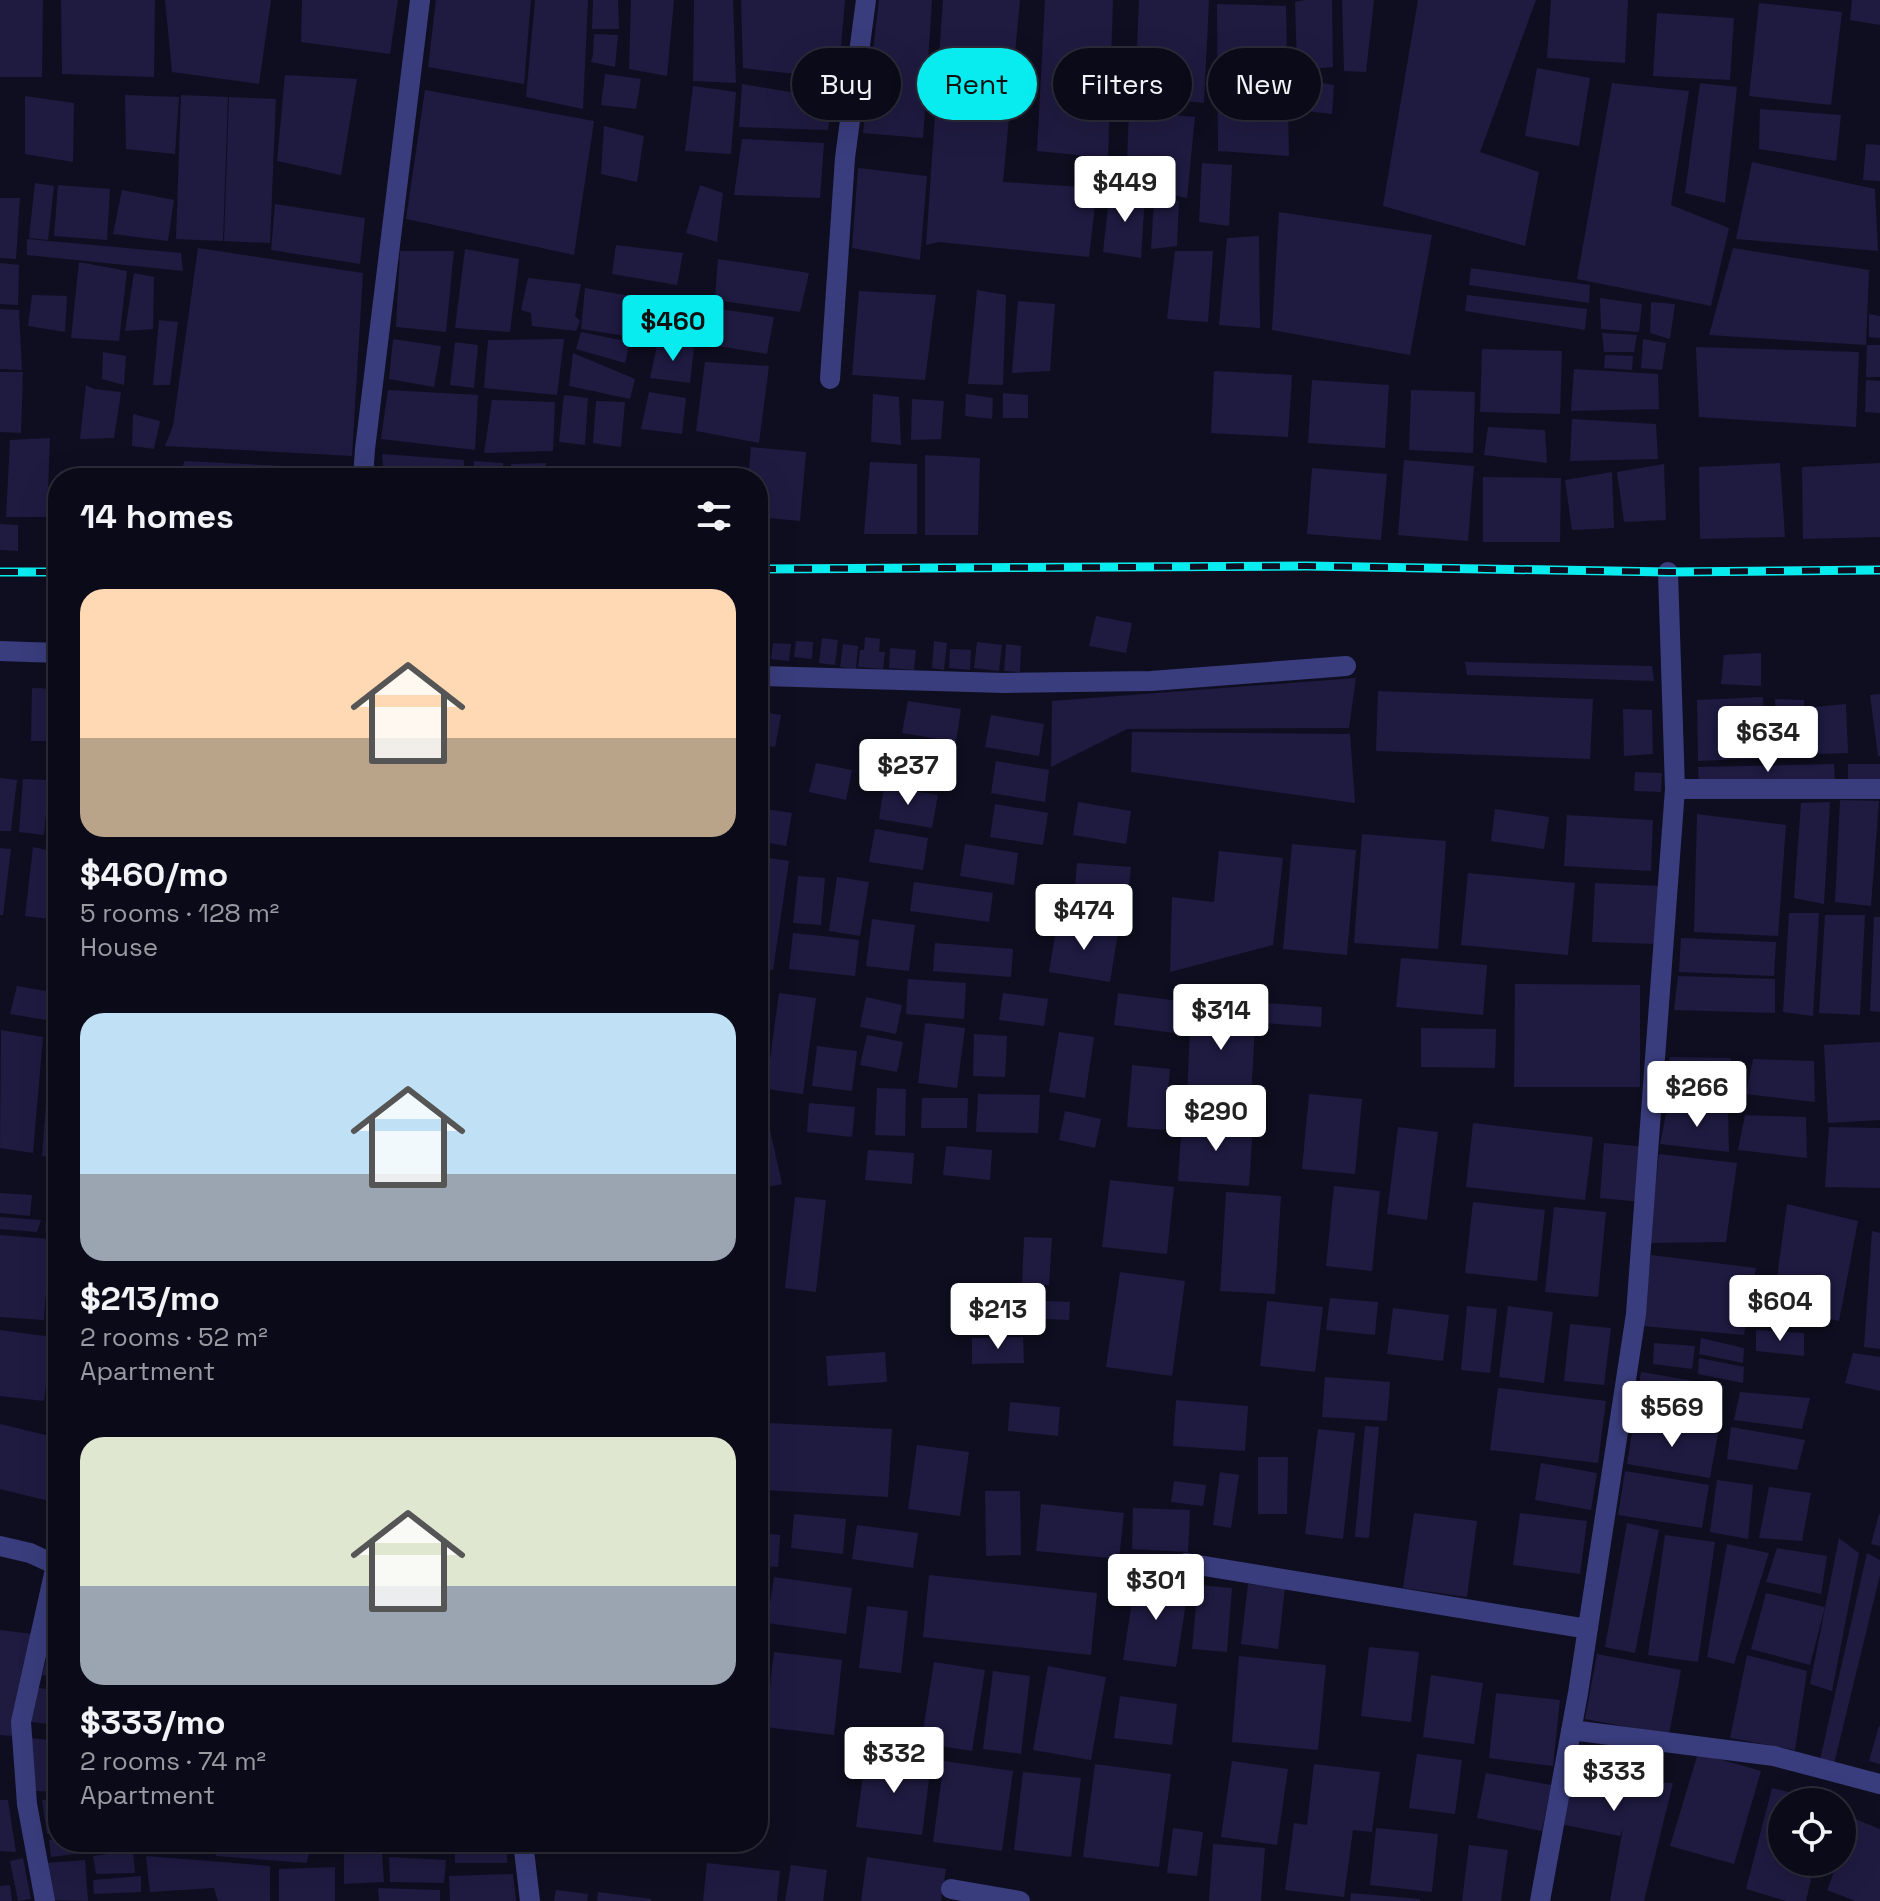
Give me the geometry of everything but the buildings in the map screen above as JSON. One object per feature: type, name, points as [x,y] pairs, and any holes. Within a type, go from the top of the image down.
[{"type":"street","points":[[364,468],[420,0]]},
{"type":"street","points":[[830,379],[845,158],[866,0]]},
{"type":"street","points":[[1540,1901],[1588,1629],[1636,1314],[1675,789],[1668,572]]},
{"type":"street","points":[[0,651],[48,653]]},
{"type":"street","points":[[768,676],[1004,683],[1151,681],[1346,666]]},
{"type":"street","points":[[1675,789],[1880,789]]},
{"type":"street","points":[[0,1546],[48,1558]]},
{"type":"street","points":[[1186,1563],[1588,1629]]},
{"type":"street","points":[[45,1901],[27,1804],[21,1722],[48,1600]]},
{"type":"street","points":[[1571,1730],[1774,1756],[1880,1784]]},
{"type":"street","points":[[524,1852],[530,1901]]},
{"type":"street","points":[[951,1889],[1020,1901]]},
{"type":"railway","points":[[768,569],[1307,566],[1668,572],[1880,570]]},
{"type":"railway","points":[[0,572],[48,572]]}]
